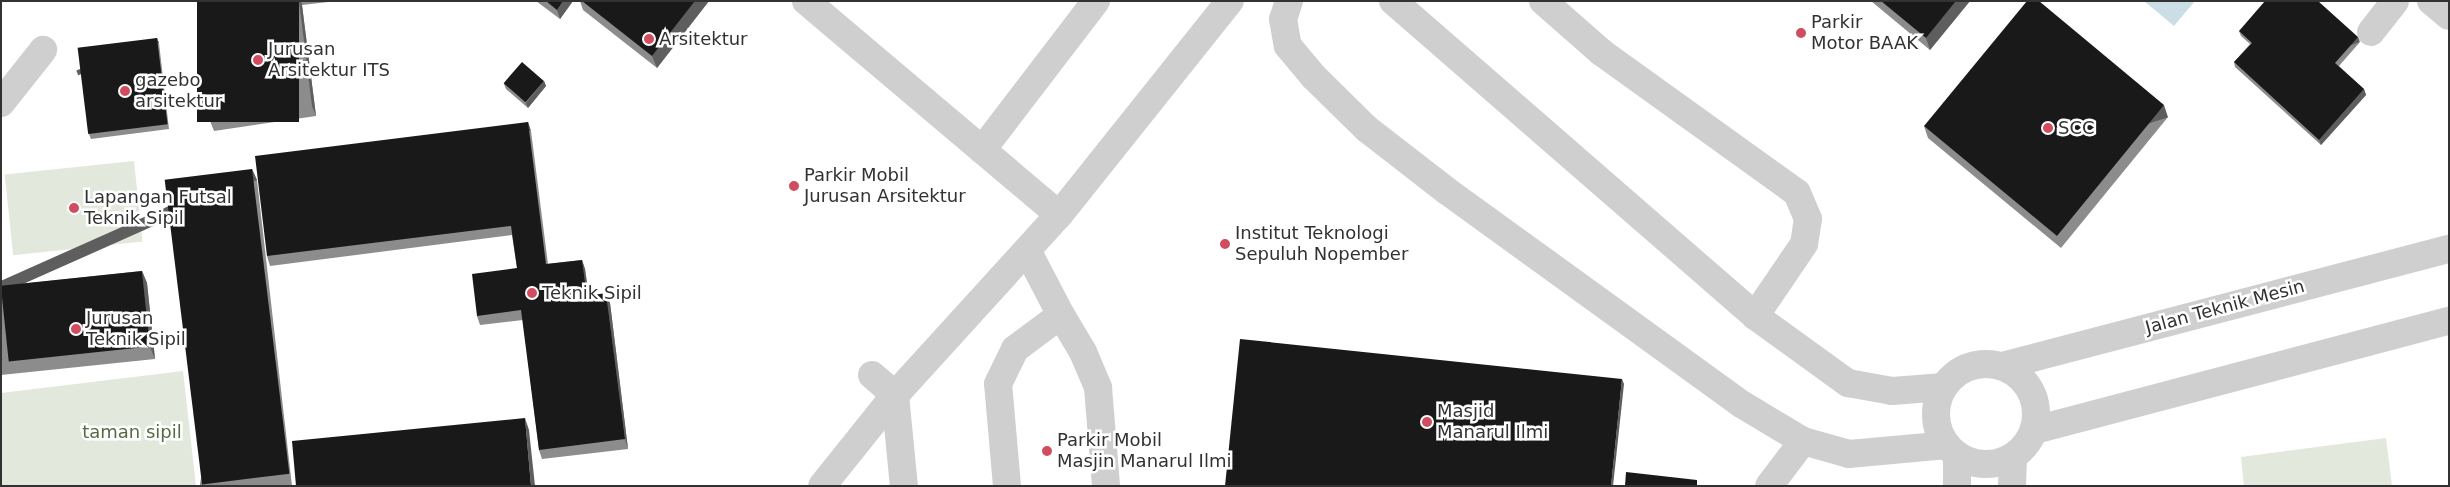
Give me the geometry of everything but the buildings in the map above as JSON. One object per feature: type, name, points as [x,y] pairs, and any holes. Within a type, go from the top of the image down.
[{"type":"lane","points":[[806,1],[1060,215]]},
{"type":"lane","points":[[982,150],[1096,1]]},
{"type":"lane","points":[[822,486],[894,395],[1028,252],[1060,215],[1230,1]]},
{"type":"lane","points":[[1289,1],[1283,19],[1288,46],[1314,77],[1368,129],[1447,191],[1743,405],[1803,441],[1849,454],[1952,450],[1975,463],[1994,464],[2013,457],[2012,486]]},
{"type":"lane","points":[[1393,1],[1755,316],[1848,383],[1892,391],[1944,387],[1937,414],[1938,427],[1952,450],[1957,486]]},
{"type":"lane","points":[[1543,1],[1601,52],[1796,193],[1808,219],[1804,244],[1755,316]]},
{"type":"lane","points":[[2371,32],[2395,1]]},
{"type":"lane","points":[[2431,1],[2449,16]]},
{"type":"lane","points":[[1,103],[43,50]]},
{"type":"lane","name":"Jalan Teknik Mesin","points":[[1944,387],[1959,371],[1980,363],[2002,366],[2449,249]]},
{"type":"lane","points":[[1028,252],[1061,316],[1083,352],[1098,388],[1106,486]]},
{"type":"lane","points":[[1008,486],[998,384],[1015,349],[1061,316]]},
{"type":"lane","points":[[2034,430],[2449,321]]},
{"type":"lane","name":"Jalan Teknik Mesin","points":[[2002,366],[2024,380],[2036,403],[2034,430],[2026,445],[2013,457]]},
{"type":"lane","points":[[872,375],[894,395],[904,486]]},
{"type":"lane","points":[[1769,486],[1803,441]]},
{"type":"green space","name":"Lapangan Futsal Teknik Sipil","points":[[134,161],[142,242],[13,255],[5,175]]},
{"type":"green space","name":"taman sipil","points":[[183,371],[196,486],[1,486],[1,393]]},
{"type":"green space","points":[[2386,438],[2392,486],[2244,486],[2241,457]]},
{"type":"shaded area","points":[[2144,1],[2195,1],[2174,26]]},
{"type":"place","name":"Parkir Motor BAAK","points":[[1801,33]]},
{"type":"place","name":"Arsitektur","points":[[649,39]]},
{"type":"place","name":"Jurusan Arsitektur ITS","points":[[258,60]]},
{"type":"place","name":"gazebo arsitektur","points":[[125,91]]},
{"type":"place","name":"SCC","points":[[2048,128]]},
{"type":"place","name":"Parkir Mobil Jurusan Arsitektur","points":[[794,186]]},
{"type":"place","name":"Lapangan Futsal Teknik Sipil","points":[[74,208]]},
{"type":"place","name":"Institut Teknologi Sepuluh Nopember","points":[[1225,244]]},
{"type":"place","name":"Teknik Sipil","points":[[532,293]]},
{"type":"place","name":"Jurusan Teknik Sipil","points":[[76,329]]},
{"type":"place","name":"Masjid Manarul Ilmi","points":[[1427,422]]},
{"type":"place","name":"Parkir Mobil Masjin Manarul Ilmi","points":[[1047,451]]}]
